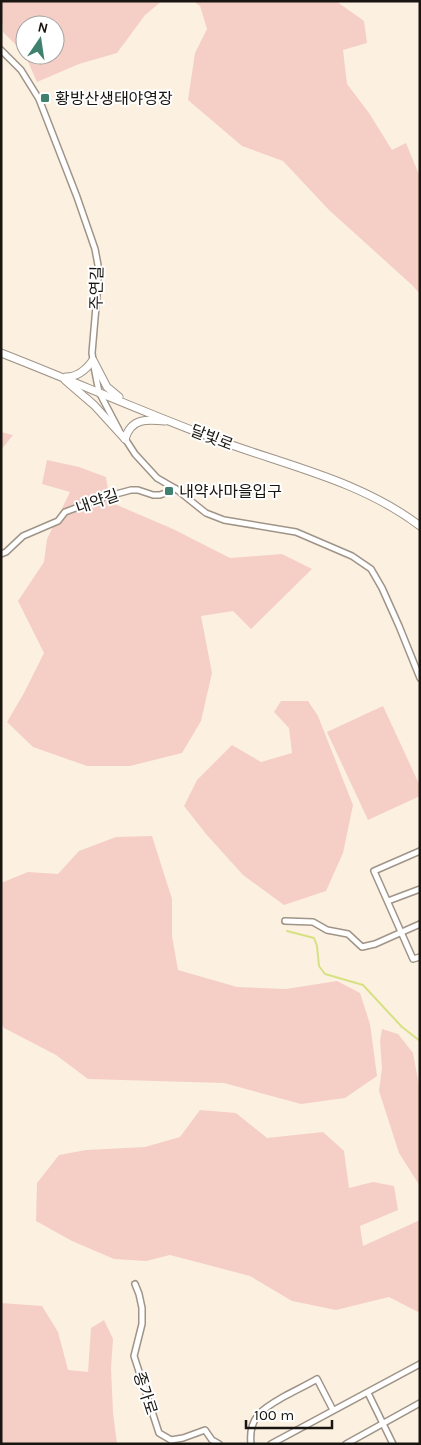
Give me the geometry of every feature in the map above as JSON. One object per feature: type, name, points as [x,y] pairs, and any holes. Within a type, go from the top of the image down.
[{"type":"main road","name":"달빛로","points":[[1,353],[216,440],[317,473],[354,488],[380,501],[420,526]]},
{"type":"main road","points":[[60,376],[72,377],[87,370],[93,360]]},
{"type":"main road","points":[[93,360],[107,387],[124,402]]},
{"type":"main road","points":[[60,376],[94,405],[126,439]]},
{"type":"main road","points":[[126,439],[128,431],[137,421],[156,420],[174,422]]},
{"type":"street","name":"주연길","points":[[1,50],[21,70],[39,99],[95,249],[98,264],[98,283],[92,353],[100,392],[135,454],[157,478],[176,489]]},
{"type":"street","name":"내약길","points":[[1,554],[6,552],[22,536],[58,521],[65,512],[132,490],[160,495],[176,489]]},
{"type":"street","points":[[176,489],[197,506],[216,517],[296,532],[352,556],[372,569],[400,626],[420,678]]},
{"type":"street","points":[[420,851],[374,871],[413,959],[420,956]]},
{"type":"street","points":[[388,901],[420,889]]},
{"type":"street","points":[[285,921],[313,922],[327,930],[348,934],[362,947],[374,944],[420,924]]},
{"type":"street","name":"종가로","points":[[135,1284],[142,1308],[142,1324],[134,1356],[159,1433],[171,1440],[206,1430],[212,1440],[219,1444]]},
{"type":"street","points":[[271,1444],[420,1364]]},
{"type":"street","points":[[251,1444],[252,1426],[264,1408],[317,1379],[333,1410]]},
{"type":"street","points":[[368,1393],[393,1444]]},
{"type":"street","points":[[346,1444],[420,1403]]},
{"type":"shaded area","points":[[1,1],[162,1],[145,15],[117,53],[79,64],[37,82],[29,65],[65,65],[65,15],[15,15],[15,44],[3,32]]},
{"type":"shaded area","points":[[193,1],[336,1],[364,21],[367,43],[343,50],[347,84],[369,113],[392,150],[406,143],[420,177],[420,294],[329,210],[283,161],[242,146],[188,100],[195,53],[207,29],[200,6]]},
{"type":"shaded area","points":[[1,432],[13,435],[1,450]]},
{"type":"shaded area","points":[[47,460],[79,467],[106,477],[110,502],[173,529],[230,558],[282,554],[312,569],[251,629],[233,611],[201,616],[212,673],[201,721],[182,753],[130,766],[87,766],[33,747],[7,722],[44,653],[18,601],[44,562],[47,539],[70,492],[42,484]]},
{"type":"shaded area","points":[[281,701],[308,701],[318,716],[353,805],[343,853],[326,891],[284,905],[243,875],[184,806],[197,780],[232,745],[261,762],[292,753],[289,728],[274,712]]},
{"type":"shaded area","points":[[383,706],[420,786],[420,796],[368,820],[327,732]]},
{"type":"shaded area","points":[[152,836],[172,899],[172,936],[178,970],[237,987],[286,989],[337,981],[360,993],[370,1024],[377,1076],[345,1098],[301,1104],[224,1083],[88,1079],[56,1055],[4,1028],[1,1022],[1,883],[28,872],[58,874],[79,851],[116,837]]},
{"type":"shaded area","points":[[382,1029],[398,1034],[413,1053],[420,1091],[420,1186],[399,1153],[379,1091],[382,1068],[380,1041]]},
{"type":"shaded area","points":[[200,1110],[236,1113],[267,1138],[323,1132],[344,1151],[349,1188],[373,1182],[394,1186],[398,1210],[360,1226],[363,1246],[420,1220],[420,1313],[389,1297],[336,1310],[292,1301],[250,1276],[170,1255],[146,1261],[114,1259],[72,1241],[36,1221],[37,1183],[59,1155],[86,1150],[145,1147],[180,1137]]},
{"type":"shaded area","points":[[1,1303],[42,1306],[58,1332],[68,1370],[88,1372],[91,1328],[104,1320],[113,1339],[111,1368],[113,1413],[117,1444],[1,1444]]},
{"type":"waterway","points":[[287,931],[314,938],[317,946],[319,966],[325,974],[363,985],[402,1027],[420,1041]]},
{"type":"place","name":"황방산생태야영장","points":[[45,98]]},
{"type":"place","name":"내약사마을입구","points":[[169,491]]}]
